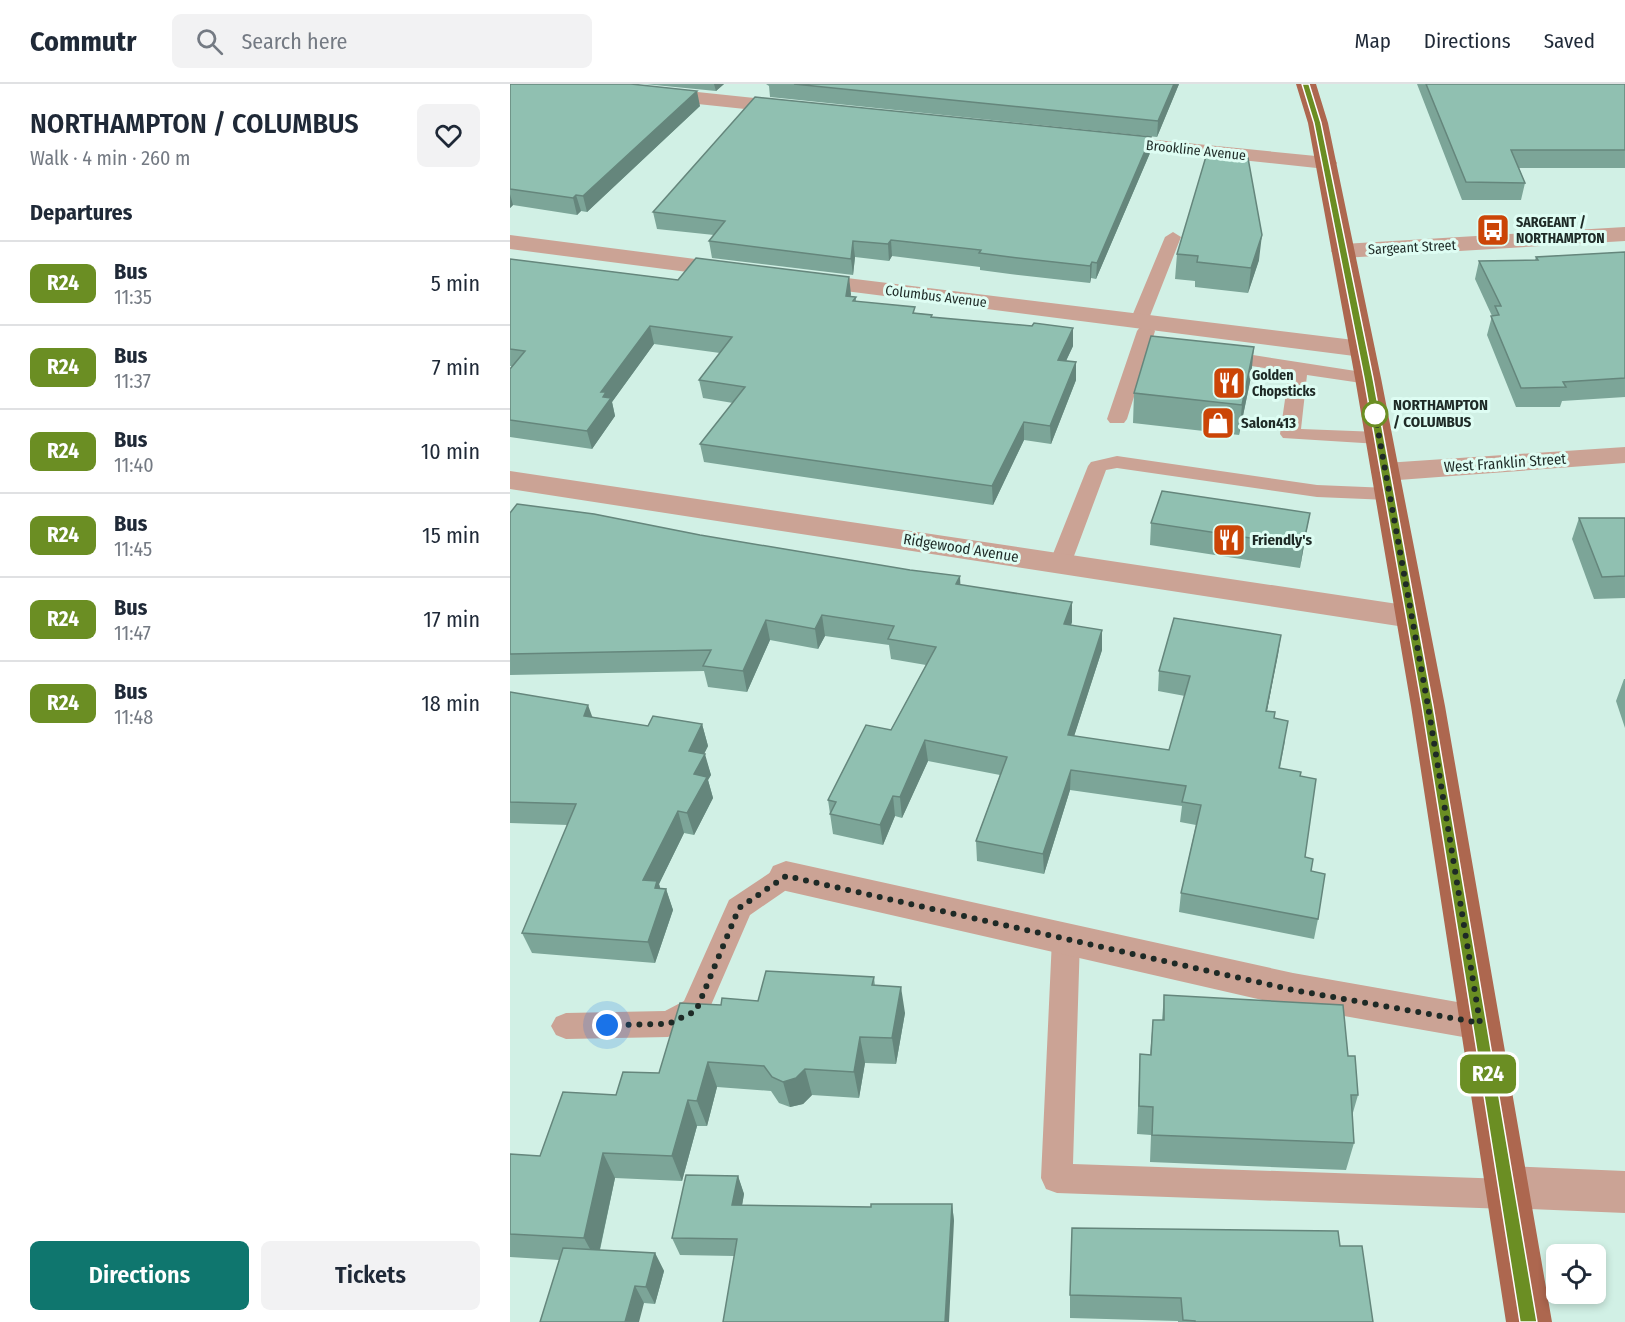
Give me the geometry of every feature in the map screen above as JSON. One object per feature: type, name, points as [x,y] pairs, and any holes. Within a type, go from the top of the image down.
[{"type":"main road","points":[[1306,84],[1318,123],[1412,617],[1529,1322]]},
{"type":"street","points":[[564,84],[810,110]]},
{"type":"street","name":"Brookline Avenue","points":[[1091,140],[1326,164]]},
{"type":"street","name":"Sargeant Street","points":[[1343,251],[1625,234]]},
{"type":"street","name":"Columbus Avenue","points":[[510,242],[772,276],[1143,330],[1283,340],[1365,364]]},
{"type":"street","name":"West Franklin Street","points":[[1387,483],[1625,455]]},
{"type":"street","name":"Ridgewood Avenue","points":[[510,480],[1412,617]]},
{"type":"street","points":[[786,876],[1293,990],[1480,1023]]},
{"type":"street","points":[[1507,1190],[1625,1192]]},
{"type":"lane","points":[[1117,419],[1173,237]]},
{"type":"lane","points":[[1143,330],[1203,354],[1276,364],[1317,373],[1365,364]]},
{"type":"lane","points":[[1276,364],[1283,340]]},
{"type":"lane","points":[[1299,368],[1290,434],[1379,438]]},
{"type":"lane","points":[[1060,564],[1098,466],[1117,462],[1317,492],[1387,483]]},
{"type":"lane","points":[[566,1026],[668,1024],[696,1011],[739,908],[786,876]]},
{"type":"lane","points":[[1066,939],[1057,1178],[1507,1190]]},
{"type":"building","points":[[510,84],[631,84],[697,91],[583,196],[576,195],[573,198],[510,189]]},
{"type":"building","points":[[794,84],[1174,84],[1158,121]]},
{"type":"building","points":[[1426,84],[1625,84],[1625,150],[1511,150],[1525,183],[1466,182]]},
{"type":"building","points":[[755,97],[1151,137],[1097,263],[1092,262],[1090,266],[891,240],[888,244],[853,241],[851,259],[709,241],[725,221],[653,212]]},
{"type":"building","points":[[1207,153],[1248,158],[1262,235],[1251,268],[1197,262],[1198,256],[1177,254]]},
{"type":"building","points":[[1625,252],[1625,378],[1563,382],[1566,387],[1521,388],[1491,316],[1499,315],[1495,306],[1501,306],[1479,261],[1538,260],[1536,257]]},
{"type":"building","points":[[696,258],[849,277],[846,296],[856,297],[853,301],[915,307],[913,313],[932,315],[931,317],[1032,326],[1034,323],[1073,328],[1058,360],[1076,362],[1050,426],[1024,422],[992,486],[700,444],[745,387],[699,380],[732,337],[650,326],[601,392],[606,392],[603,397],[611,398],[587,431],[510,420],[510,369],[525,351],[510,349],[510,259],[678,280]]},
{"type":"building","points":[[1151,336],[1254,347],[1242,405],[1134,393]]},
{"type":"building","points":[[1162,491],[1310,513],[1303,546],[1151,523]]},
{"type":"building","points":[[517,504],[594,514],[700,535],[910,570],[960,576],[956,584],[1072,602],[1064,624],[1102,630],[1068,735],[1169,750],[1190,676],[1159,671],[1174,618],[1281,635],[1266,711],[1275,712],[1274,718],[1288,721],[1279,768],[1301,772],[1300,776],[1316,779],[1305,857],[1313,859],[1311,871],[1325,874],[1318,919],[1181,893],[1201,805],[1182,802],[1186,786],[1071,770],[1043,854],[976,841],[1007,757],[925,740],[900,797],[893,796],[880,825],[830,814],[836,802],[828,800],[866,725],[891,730],[936,647],[888,639],[894,626],[822,615],[815,629],[766,620],[743,671],[703,666],[711,650],[510,654],[510,513]]},
{"type":"building","points":[[1579,518],[1625,518],[1625,576],[1602,577]]},
{"type":"building","points":[[510,692],[588,705],[584,716],[648,726],[653,716],[702,724],[689,751],[705,754],[694,774],[707,777],[687,813],[678,811],[643,880],[657,881],[655,888],[666,889],[648,942],[522,933],[576,804],[510,802]]},
{"type":"building","points":[[766,971],[874,977],[872,985],[901,987],[892,1038],[860,1037],[854,1072],[805,1069],[796,1078],[783,1082],[772,1077],[764,1066],[708,1062],[697,1101],[688,1100],[672,1156],[603,1153],[584,1238],[510,1234],[510,1154],[540,1156],[563,1092],[616,1095],[623,1072],[659,1073],[680,1003],[721,1005],[722,998],[758,1001]]},
{"type":"building","points":[[1164,995],[1343,1005],[1348,1056],[1355,1056],[1358,1095],[1351,1095],[1354,1143],[1152,1135],[1153,1107],[1139,1106],[1140,1054],[1151,1055],[1153,1020],[1164,1020]]},
{"type":"building","points":[[686,1175],[738,1176],[732,1205],[871,1207],[871,1204],[952,1204],[945,1322],[723,1322],[737,1239],[672,1238]]},
{"type":"building","points":[[1072,1228],[1338,1231],[1340,1246],[1362,1246],[1373,1322],[1195,1322],[1183,1320],[1181,1298],[1070,1295]]},
{"type":"building","points":[[563,1248],[655,1253],[646,1287],[635,1286],[625,1322],[540,1322]]},
{"type":"bus line","name":"R24","points":[[1306,84],[1318,123],[1368,378],[1428,706],[1529,1322]]},
{"type":"place","name":"SARGEANT / NORTHAMPTON","points":[[1493,230]]},
{"type":"place","name":"Golden Chopsticks","points":[[1229,383]]},
{"type":"place","name":"NORTHAMPTON / COLUMBUS","points":[[1375,414]]},
{"type":"place","name":"Salon413","points":[[1218,423]]},
{"type":"place","name":"Friendly's","points":[[1229,540]]},
{"type":"route","points":[[607,1025],[668,1024],[696,1011],[739,908],[786,876],[1293,990],[1480,1023],[1428,706],[1375,414]]}]
